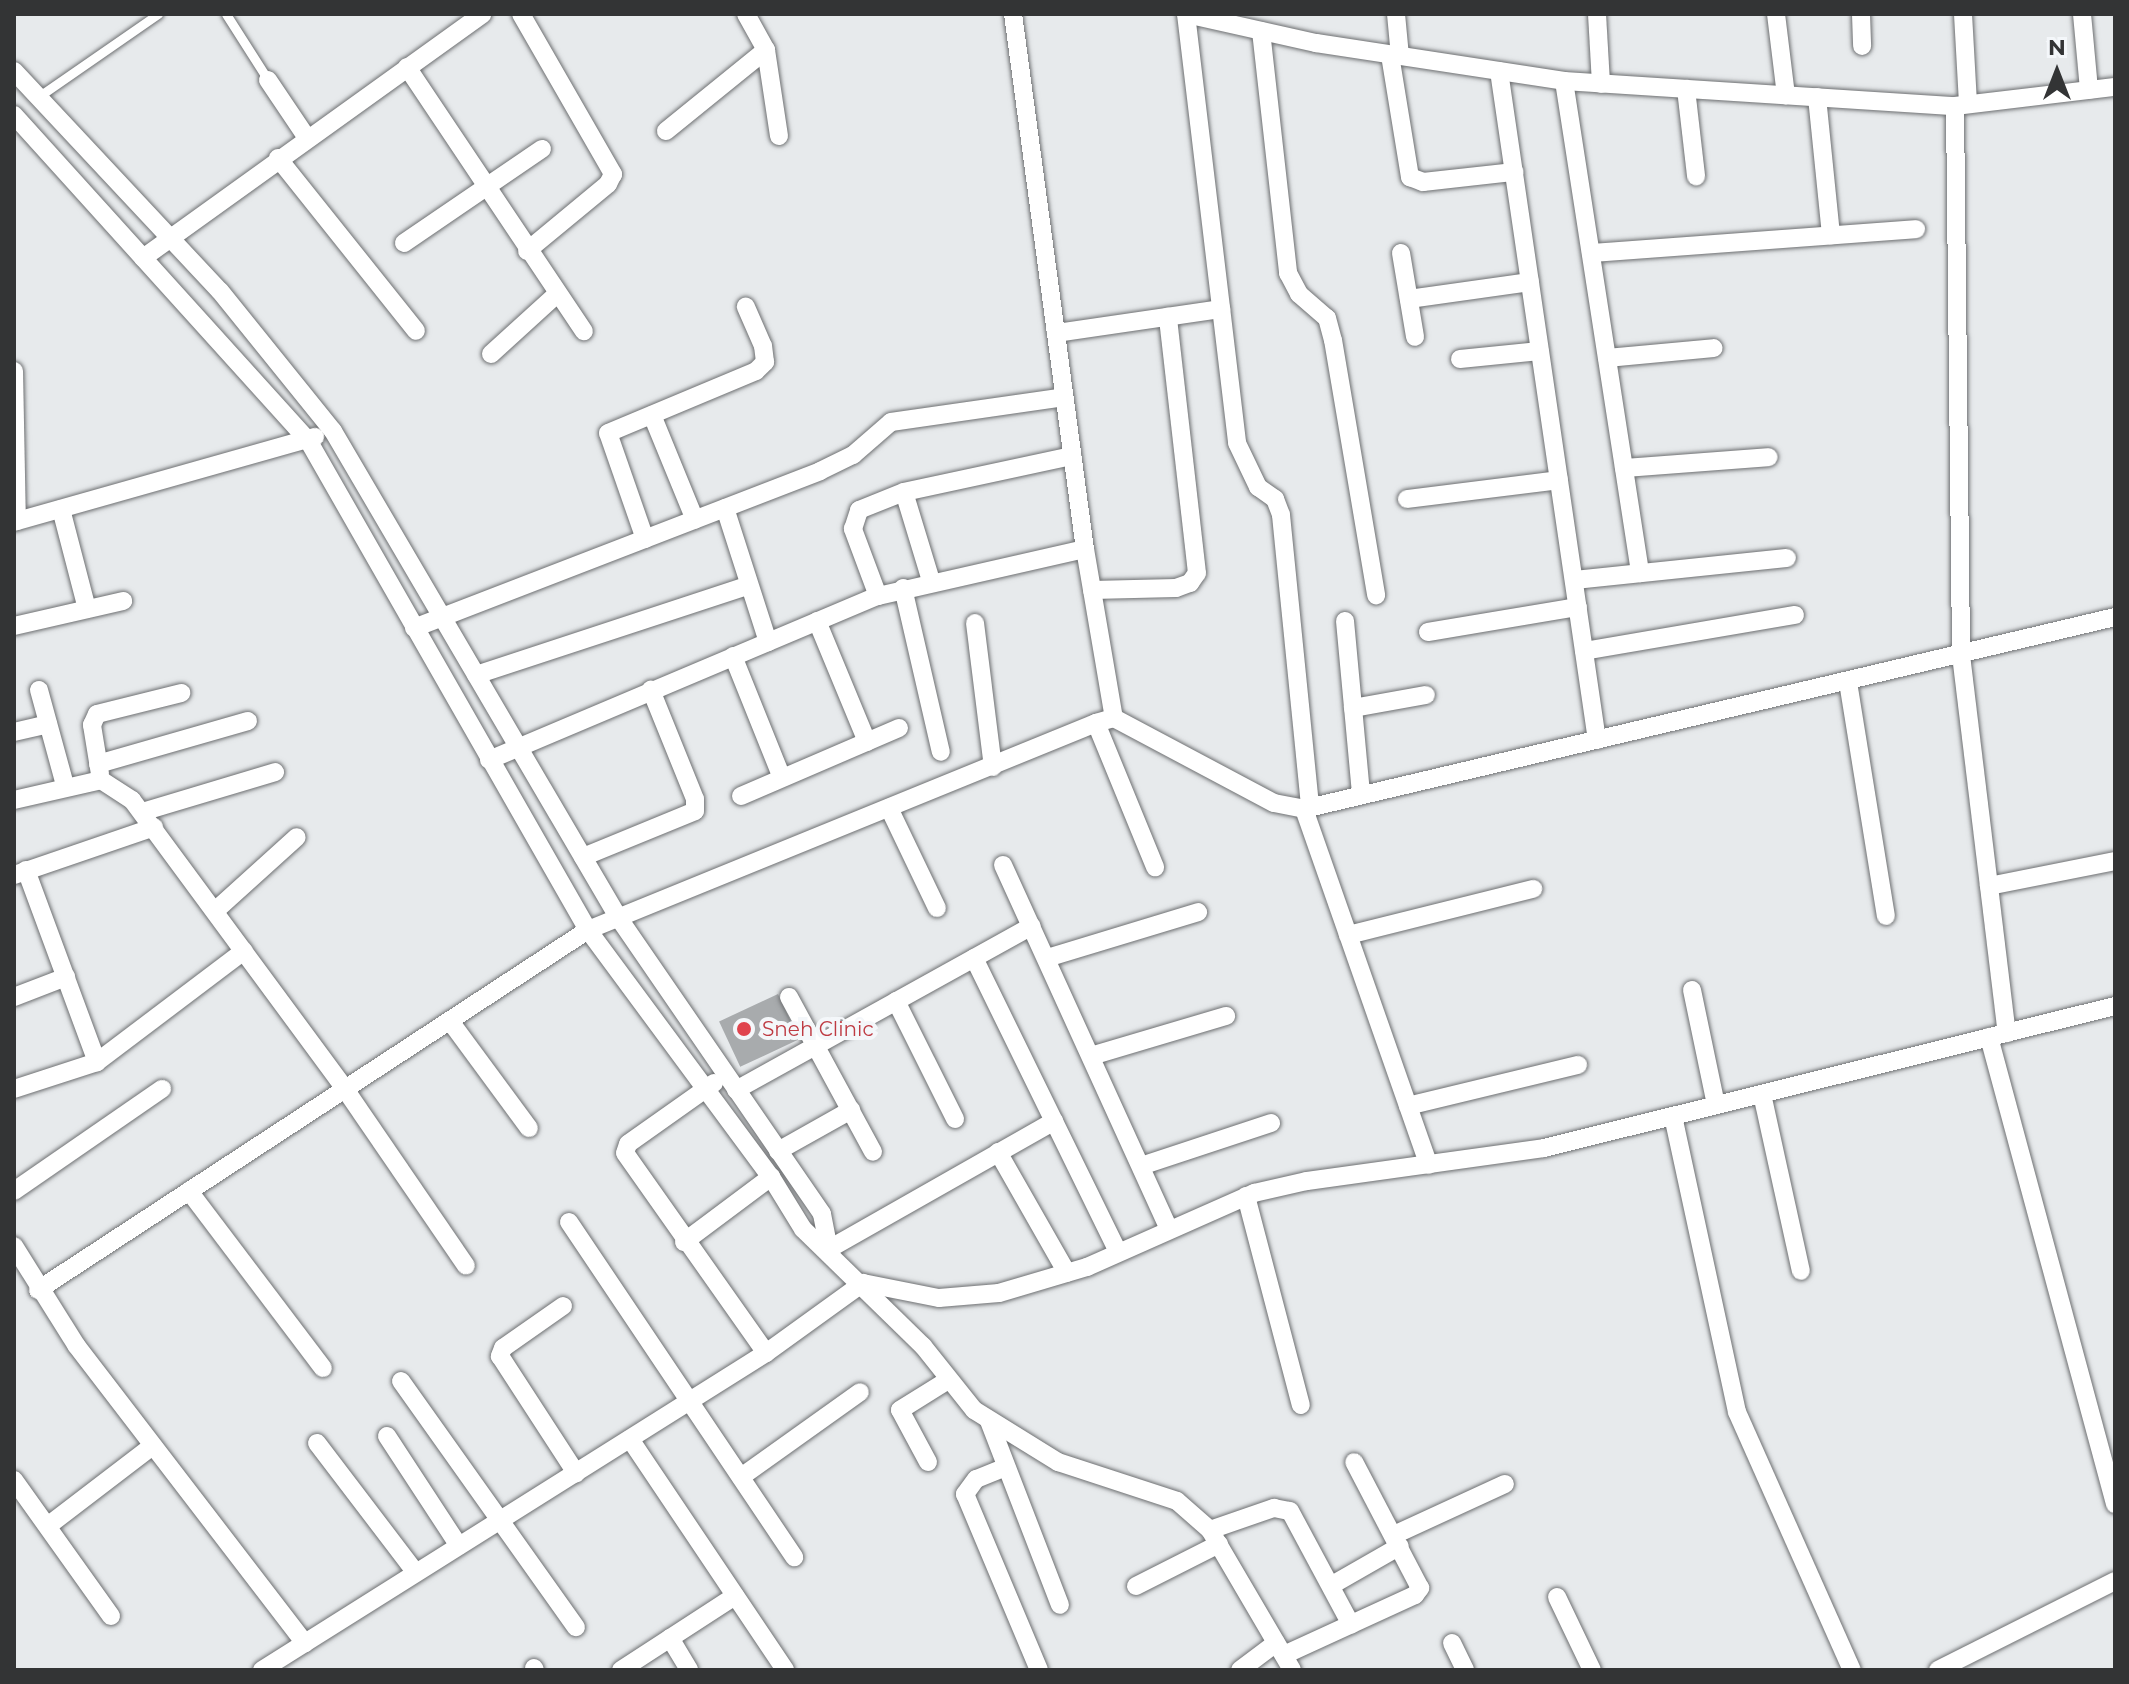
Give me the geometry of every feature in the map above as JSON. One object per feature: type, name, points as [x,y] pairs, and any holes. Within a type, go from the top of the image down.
[{"type":"street","points":[[143,258],[482,14]]},
{"type":"street","points":[[521,14],[613,174],[608,184],[527,251]]},
{"type":"street","points":[[746,14],[766,50],[779,136]]},
{"type":"street","points":[[1013,14],[1092,590],[1105,720],[1155,867]]},
{"type":"street","points":[[1429,1165],[1307,808],[1281,515],[1275,499],[1258,487],[1237,443],[1186,14],[1395,55],[1601,84],[1962,105],[2115,87]]},
{"type":"street","points":[[1396,14],[1395,55],[1410,177],[1423,182],[1514,172]]},
{"type":"street","points":[[1597,14],[1601,84]]},
{"type":"street","points":[[1776,14],[1786,95]]},
{"type":"street","points":[[1861,14],[1862,46]]},
{"type":"street","points":[[1963,14],[1961,655],[2007,1033]]},
{"type":"street","points":[[2082,14],[2089,90]]},
{"type":"street","points":[[1261,31],[1288,273],[1299,294],[1327,318],[1376,595]]},
{"type":"street","points":[[666,131],[766,50]]},
{"type":"street","points":[[407,67],[527,251],[584,331]]},
{"type":"street","points":[[14,71],[170,236],[287,368],[333,431],[618,917],[822,1214],[829,1249]]},
{"type":"street","points":[[1499,71],[1597,740]]},
{"type":"street","points":[[268,80],[307,138]]},
{"type":"street","points":[[1564,81],[1640,573]]},
{"type":"street","points":[[1686,89],[1696,176]]},
{"type":"street","points":[[1817,97],[1831,235]]},
{"type":"street","points":[[14,115],[308,440],[588,930],[771,1177],[803,1229],[829,1249],[863,1283],[923,1346],[948,1380],[988,1420],[1058,1462],[1177,1501],[1214,1537],[1284,1656]]},
{"type":"street","points":[[404,243],[542,149]]},
{"type":"street","points":[[278,158],[416,331]]},
{"type":"street","points":[[1591,253],[1916,229]]},
{"type":"street","points":[[1401,253],[1415,337]]},
{"type":"street","points":[[1409,299],[1530,282]]},
{"type":"street","points":[[491,354],[557,294]]},
{"type":"street","points":[[645,539],[608,433],[756,371],[765,362],[746,307]]},
{"type":"street","points":[[1056,333],[1221,309]]},
{"type":"street","points":[[1092,590],[1176,588],[1190,583],[1197,573],[1168,317]]},
{"type":"street","points":[[1607,358],[1714,348]]},
{"type":"street","points":[[1460,359],[1540,351]]},
{"type":"street","points":[[14,371],[16,522],[333,431]]},
{"type":"street","points":[[414,628],[695,520],[853,455],[891,422],[1064,397]]},
{"type":"street","points":[[652,415],[695,520]]},
{"type":"street","points":[[878,596],[853,529],[853,517],[859,510],[904,492],[1072,456]]},
{"type":"street","points":[[1624,468],[1769,457]]},
{"type":"street","points":[[1407,499],[1559,480]]},
{"type":"street","points":[[904,492],[931,581]]},
{"type":"street","points":[[725,508],[768,642]]},
{"type":"street","points":[[61,509],[87,609]]},
{"type":"street","points":[[489,760],[517,745],[878,596],[931,581],[1085,549]]},
{"type":"street","points":[[1574,580],[1787,558]]},
{"type":"street","points":[[476,675],[749,585]]},
{"type":"street","points":[[903,588],[941,752]]},
{"type":"street","points":[[14,626],[123,601]]},
{"type":"street","points":[[1428,632],[1578,607]]},
{"type":"street","points":[[1584,651],[1795,615]]},
{"type":"street","points":[[38,1290],[588,930],[1105,720],[1274,803],[1307,808],[2115,617]]},
{"type":"street","points":[[817,621],[867,742]]},
{"type":"street","points":[[1345,621],[1361,795]]},
{"type":"street","points":[[975,623],[993,767]]},
{"type":"street","points":[[733,656],[782,778]]},
{"type":"street","points":[[1848,682],[1886,916]]},
{"type":"street","points":[[39,690],[65,785]]},
{"type":"street","points":[[583,857],[695,811],[695,799],[651,690]]},
{"type":"street","points":[[181,693],[97,714],[92,725],[100,772],[154,827],[345,1089],[466,1266]]},
{"type":"street","points":[[1353,708],[1426,695]]},
{"type":"street","points":[[14,800],[248,721]]},
{"type":"street","points":[[14,732],[48,724]]},
{"type":"street","points":[[741,796],[899,728]]},
{"type":"street","points":[[142,812],[275,772]]},
{"type":"street","points":[[889,808],[937,908]]},
{"type":"street","points":[[97,1062],[66,977],[20,873],[154,827]]},
{"type":"street","points":[[215,911],[297,837]]},
{"type":"street","points":[[1989,886],[2115,861]]},
{"type":"street","points":[[1003,865],[1168,1227]]},
{"type":"street","points":[[1348,935],[1533,889]]},
{"type":"street","points":[[1047,958],[1198,912]]},
{"type":"street","points":[[766,1353],[684,1242],[625,1153],[628,1144],[706,1089],[731,1082],[817,1045],[1032,926]]},
{"type":"street","points":[[14,1089],[97,1062],[244,951]]},
{"type":"street","points":[[974,958],[1118,1252]]},
{"type":"street","points":[[14,997],[66,977]]},
{"type":"street","points":[[1692,990],[1716,1105]]},
{"type":"street","points":[[789,997],[873,1152]]},
{"type":"street","points":[[896,1001],[955,1119]]},
{"type":"street","points":[[262,1670],[766,1353],[863,1283],[939,1298],[999,1293],[1067,1273],[1246,1196],[1307,1181],[1544,1148],[2115,1006]]},
{"type":"street","points":[[1091,1056],[1226,1016]]},
{"type":"street","points":[[450,1021],[529,1128]]},
{"type":"street","points":[[1989,1037],[2115,1504]]},
{"type":"street","points":[[1408,1106],[1578,1065]]},
{"type":"street","points":[[14,1191],[162,1089]]},
{"type":"street","points":[[1762,1094],[1801,1271]]},
{"type":"street","points":[[778,1151],[851,1110]]},
{"type":"street","points":[[1673,1116],[1737,1412],[1852,1670]]},
{"type":"street","points":[[829,1249],[1054,1121]]},
{"type":"street","points":[[1141,1166],[1271,1123]]},
{"type":"street","points":[[998,1152],[1067,1273]]},
{"type":"street","points":[[684,1242],[771,1177]]},
{"type":"street","points":[[189,1191],[323,1368]]},
{"type":"street","points":[[1246,1196],[1301,1405]]},
{"type":"street","points":[[569,1222],[794,1557]]},
{"type":"street","points":[[14,1246],[38,1290],[151,1447],[305,1643]]},
{"type":"street","points":[[563,1306],[503,1348],[500,1356],[576,1473]]},
{"type":"street","points":[[928,1462],[900,1410],[948,1380]]},
{"type":"street","points":[[401,1381],[576,1627]]},
{"type":"street","points":[[741,1477],[860,1392]]},
{"type":"street","points":[[988,1420],[1060,1605]]},
{"type":"street","points":[[387,1436],[459,1546]]},
{"type":"street","points":[[630,1439],[785,1670]]},
{"type":"street","points":[[317,1443],[416,1573]]},
{"type":"street","points":[[49,1525],[151,1447]]},
{"type":"street","points":[[1240,1670],[1284,1656],[1420,1588],[1354,1462]]},
{"type":"street","points":[[1006,1467],[976,1479],[965,1494],[1033,1668]]},
{"type":"street","points":[[14,1480],[111,1616]]},
{"type":"street","points":[[1332,1585],[1397,1540],[1505,1484]]},
{"type":"street","points":[[1136,1586],[1214,1537],[1283,1507],[1290,1511],[1351,1625]]},
{"type":"street","points":[[1938,1670],[2115,1581]]},
{"type":"street","points":[[621,1670],[735,1596]]},
{"type":"street","points":[[1557,1597],[1592,1670]]},
{"type":"street","points":[[670,1638],[689,1670]]},
{"type":"street","points":[[1452,1643],[1465,1670]]},
{"type":"lane","points":[[38,97],[158,14]]},
{"type":"lane","points":[[226,14],[268,80]]},
{"type":"building","points":[[778,994],[799,1039],[740,1067],[719,1021]]},
{"type":"place","name":"Sneh Clinic","points":[[744,1029]]}]
